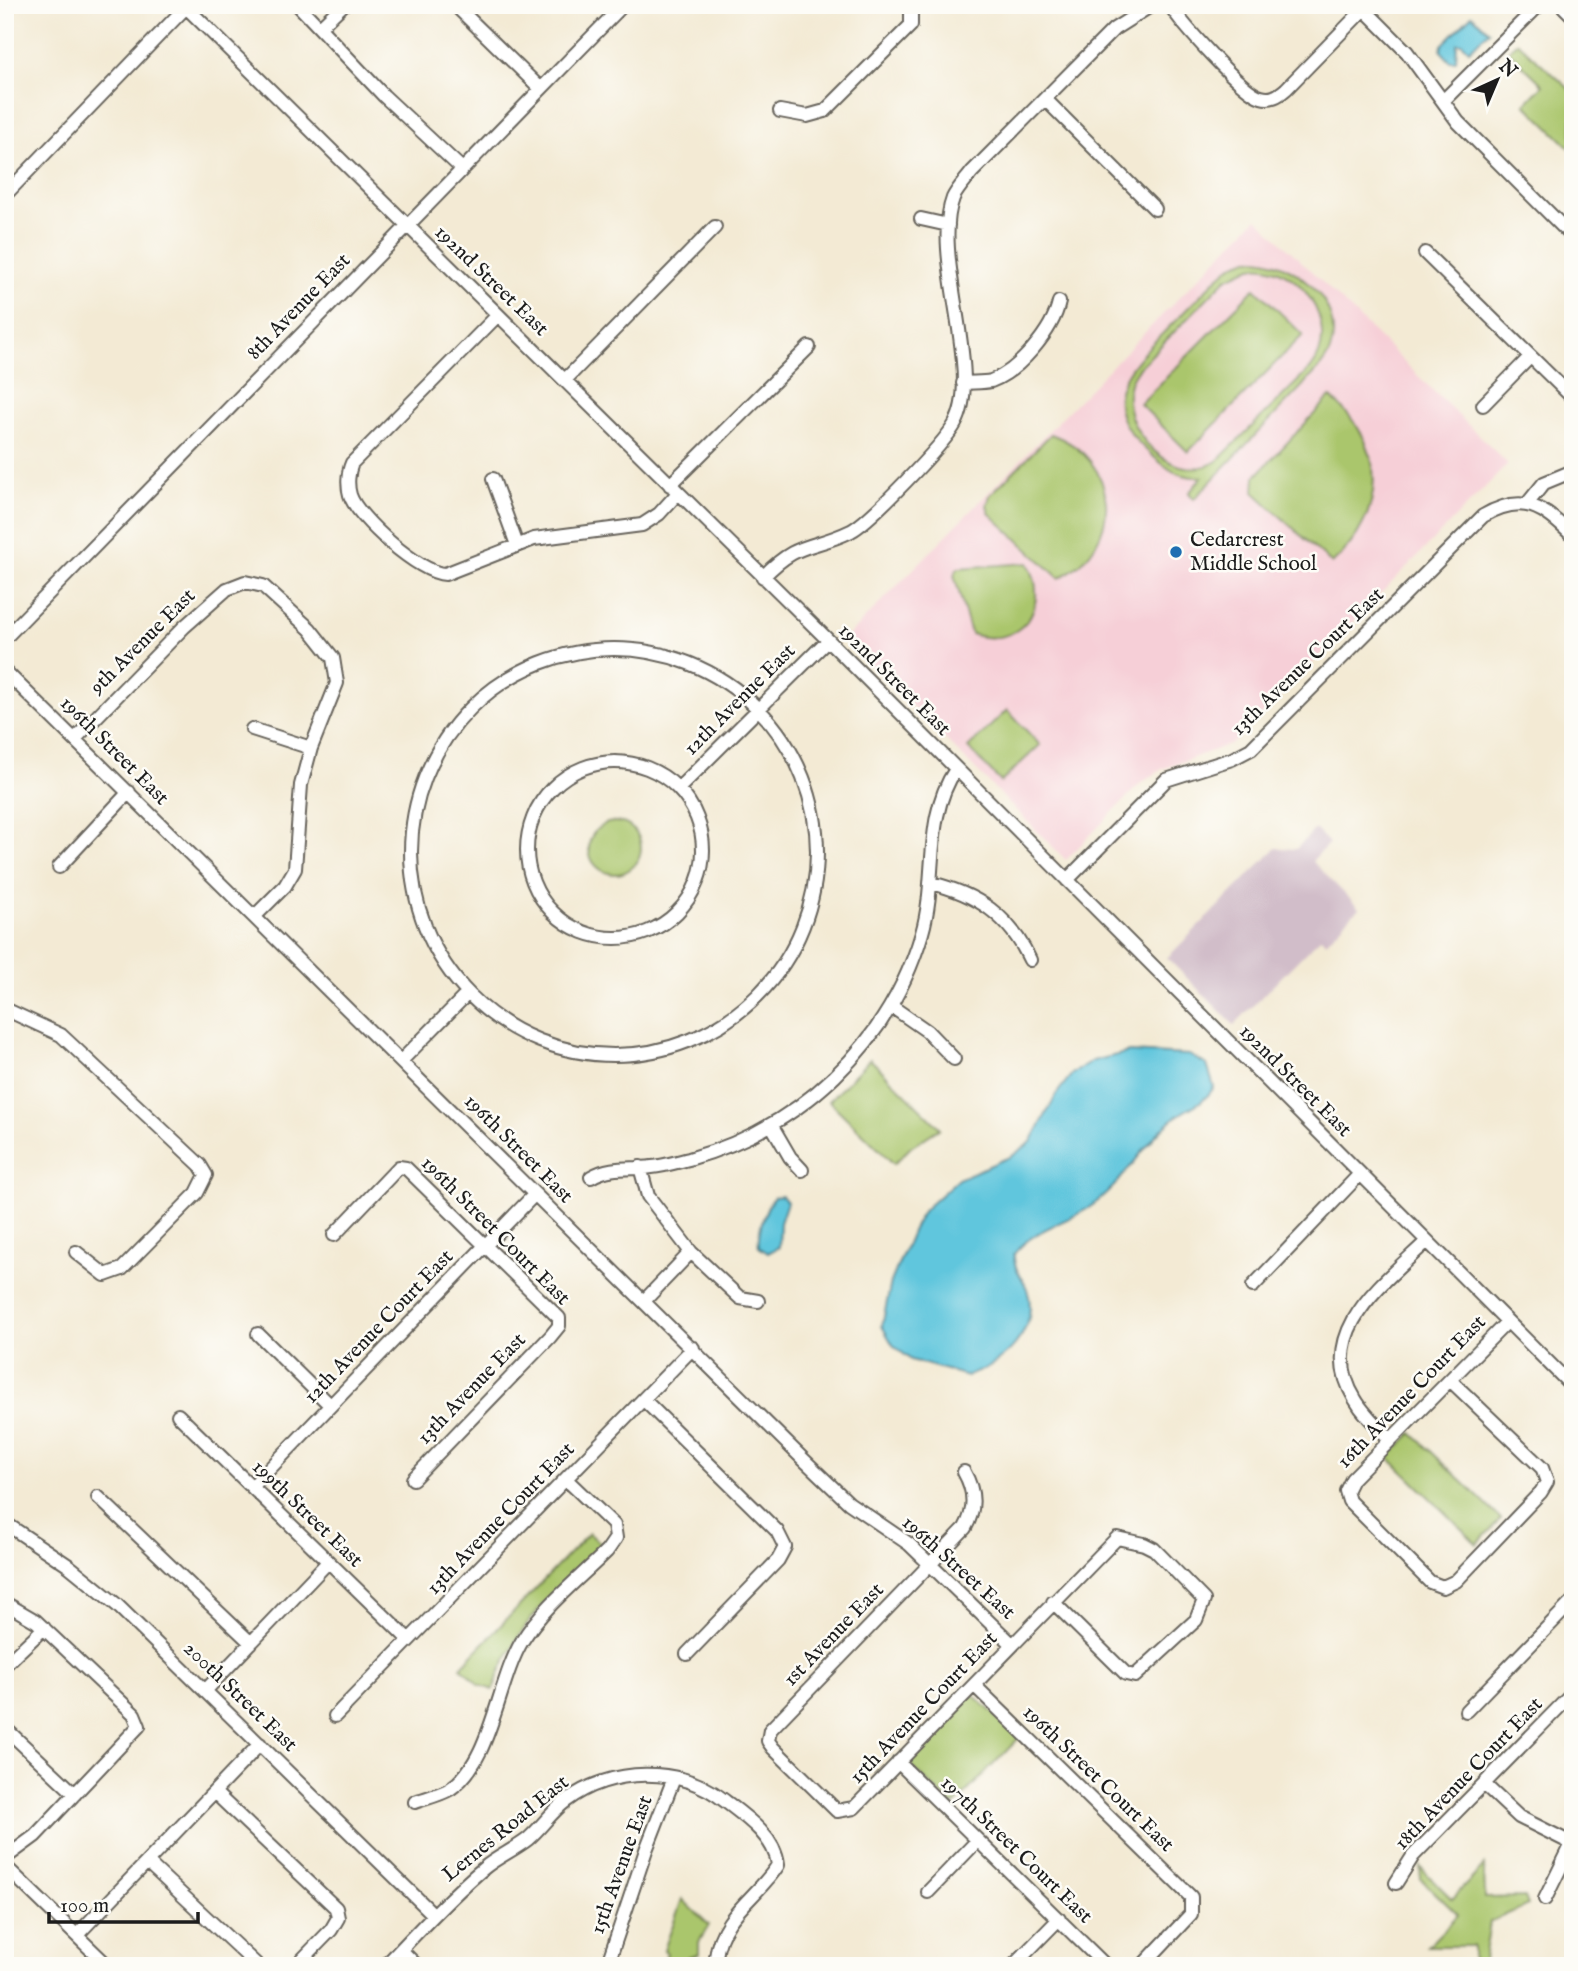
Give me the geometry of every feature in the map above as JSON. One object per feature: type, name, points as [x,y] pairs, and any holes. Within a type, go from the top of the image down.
[{"type":"street","points":[[298,5],[384,96],[461,168]]},
{"type":"street","points":[[320,27],[343,5]]},
{"type":"street","points":[[455,5],[540,88]]},
{"type":"street","points":[[763,577],[792,551],[849,532],[869,518],[955,425],[964,403],[948,225],[955,194],[972,172],[1114,29],[1152,5]]},
{"type":"street","points":[[1170,5],[1192,34],[1249,90],[1266,98],[1276,96],[1286,89],[1362,7],[1407,52],[1458,122],[1572,235]]},
{"type":"street","points":[[1443,101],[1539,5]]},
{"type":"street","points":[[1562,5],[1573,16]]},
{"type":"street","points":[[5,195],[185,6]]},
{"type":"street","name":"192nd Street East","points":[[185,6],[828,640],[1573,1387]]},
{"type":"street","name":"8th Avenue East","points":[[5,638],[622,6]]},
{"type":"street","points":[[779,111],[807,116],[825,111],[911,25],[912,9]]},
{"type":"street","points":[[1045,99],[1154,209]]},
{"type":"street","points":[[921,219],[948,225]]},
{"type":"street","points":[[565,380],[715,227]]},
{"type":"street","points":[[1425,253],[1573,398]]},
{"type":"street","points":[[963,383],[989,381],[1010,369],[1045,335],[1055,320],[1059,302]]},
{"type":"street","points":[[498,315],[358,455],[349,469],[348,482],[355,504],[408,558],[437,574],[456,571],[517,545],[568,533],[642,525],[659,514],[674,489],[809,347]]},
{"type":"street","points":[[1483,405],[1530,357]]},
{"type":"street","points":[[1573,471],[1544,483],[1527,504],[1547,513],[1573,536]]},
{"type":"street","points":[[493,479],[517,545]]},
{"type":"street","name":"13th Avenue Court East","points":[[1067,880],[1166,780],[1232,760],[1251,749],[1483,516],[1503,506],[1527,504]]},
{"type":"street","name":"9th Avenue East","points":[[75,738],[216,597],[245,582],[262,586],[275,596],[325,644],[333,658],[337,677],[334,697],[311,748]]},
{"type":"street","name":"12th Avenue East","points":[[679,788],[828,640]]},
{"type":"street","points":[[633,649],[679,659],[701,668],[722,679],[758,708],[789,747],[800,769],[812,804],[818,841],[814,890],[804,925],[788,959],[757,997],[718,1027],[696,1038],[649,1052],[624,1055],[575,1051],[528,1036],[487,1010],[468,993],[440,956],[425,924],[414,890],[411,843],[418,796],[431,764],[449,733],[480,698],[519,671],[551,658],[586,650],[633,649]]},
{"type":"street","name":"196th Street East","points":[[5,671],[849,1503],[909,1545],[1012,1644]]},
{"type":"street","points":[[252,729],[311,748],[298,812],[295,869],[285,886],[255,916]]},
{"type":"street","points":[[616,761],[644,766],[679,788],[695,811],[704,851],[694,891],[677,913],[655,929],[614,938],[587,934],[552,912],[536,889],[527,848],[531,821],[553,786],[589,765],[616,761]]},
{"type":"street","points":[[591,1177],[612,1168],[640,1167],[688,1159],[772,1126],[798,1110],[864,1046],[891,1006],[922,934],[932,883],[939,799],[956,769]]},
{"type":"street","points":[[59,867],[129,792]]},
{"type":"street","points":[[932,883],[975,897],[992,909],[1021,940],[1030,960]]},
{"type":"street","points":[[401,1061],[468,993]]},
{"type":"street","points":[[891,1006],[926,1031],[954,1059]]},
{"type":"street","points":[[5,1009],[61,1035],[200,1165],[206,1175],[197,1193],[122,1269],[105,1275],[76,1252]]},
{"type":"street","points":[[772,1126],[790,1157],[802,1170]]},
{"type":"street","name":"196th Street Court East","points":[[334,1235],[399,1167],[412,1172],[557,1314],[559,1326]]},
{"type":"street","points":[[640,1167],[648,1196],[691,1252],[740,1298],[758,1301]]},
{"type":"street","points":[[1253,1286],[1360,1174]]},
{"type":"street","name":"12th Avenue Court East","points":[[252,1487],[535,1194]]},
{"type":"street","points":[[1391,1440],[1353,1398],[1343,1359],[1346,1336],[1353,1318],[1427,1241]]},
{"type":"street","points":[[644,1301],[691,1252]]},
{"type":"street","name":"16th Avenue Court East","points":[[1450,1380],[1542,1468],[1547,1482],[1541,1492],[1456,1581],[1443,1587],[1430,1581],[1349,1502],[1346,1491],[1352,1479],[1507,1322]]},
{"type":"street","name":"13th Avenue East","points":[[412,1479],[559,1326]]},
{"type":"street","points":[[258,1334],[330,1405]]},
{"type":"street","name":"13th Avenue Court East","points":[[335,1716],[693,1348]]},
{"type":"street","points":[[644,1400],[777,1531],[785,1547],[778,1560],[687,1654]]},
{"type":"street","name":"199th Street East","points":[[178,1415],[409,1640]]},
{"type":"street","points":[[930,1564],[965,1528],[971,1516],[973,1495],[964,1472]]},
{"type":"street","points":[[415,1802],[450,1788],[467,1772],[484,1742],[511,1662],[524,1639],[607,1551],[617,1532],[567,1480]]},
{"type":"street","points":[[98,1497],[251,1643]]},
{"type":"street","name":"200th Street East","points":[[5,1523],[97,1588],[434,1915]]},
{"type":"street","name":"15th Avenue Court East","points":[[842,1811],[854,1808],[1053,1602],[1120,1538],[1154,1549],[1201,1595],[1203,1604],[1196,1620],[1135,1676],[1126,1674],[1053,1602]]},
{"type":"street","points":[[205,1691],[328,1562]]},
{"type":"street","name":"1st Avenue East","points":[[842,1811],[830,1806],[773,1748],[768,1734],[930,1564]]},
{"type":"street","points":[[1466,1711],[1573,1601]]},
{"type":"street","points":[[5,1602],[44,1628],[134,1714],[139,1726],[22,1848],[5,1858]]},
{"type":"street","points":[[5,1665],[44,1628]]},
{"type":"street","name":"196th Street Court East","points":[[974,1685],[1187,1893],[1192,1904],[1191,1914],[1142,1966]]},
{"type":"street","name":"18th Avenue Court East","points":[[1396,1883],[1413,1856],[1573,1693]]},
{"type":"street","points":[[5,1728],[75,1794]]},
{"type":"street","points":[[77,1935],[260,1744]]},
{"type":"street","name":"197th Street Court East","points":[[898,1762],[1106,1966]]},
{"type":"street","name":"Lernes Road East","points":[[385,1966],[486,1866],[528,1838],[557,1808],[593,1785],[638,1775],[674,1778],[710,1792],[738,1811],[773,1846],[778,1865],[731,1918],[718,1943],[719,1961]]},
{"type":"street","name":"15th Avenue East","points":[[607,1966],[646,1850],[674,1778]]},
{"type":"street","points":[[1484,1784],[1519,1817],[1572,1844],[1545,1899]]},
{"type":"street","points":[[214,1792],[336,1908],[338,1918],[331,1930],[296,1966]]},
{"type":"street","points":[[928,1892],[977,1841]]},
{"type":"street","points":[[146,1862],[258,1966]]},
{"type":"street","points":[[5,1867],[108,1966]]},
{"type":"street","points":[[1013,1966],[1059,1919]]},
{"type":"street","points":[[401,1950],[417,1966]]},
{"type":"shaded area","name":"Cedarcrest Middle School","points":[[1257,218],[1508,464],[1244,733],[1231,744],[1162,769],[1140,784],[1066,860],[845,639]]},
{"type":"shaded area","points":[[1315,829],[1329,843],[1312,861],[1359,908],[1326,942],[1321,937],[1234,1025],[1167,958],[1276,848],[1296,849]]},
{"type":"green space","points":[[1517,42],[1573,92],[1572,150],[1525,104],[1543,85],[1508,51]]},
{"type":"green space","points":[[1248,259],[1265,260],[1298,274],[1323,300],[1331,316],[1333,333],[1330,351],[1321,366],[1194,499],[1189,493],[1202,477],[1177,473],[1143,447],[1128,430],[1121,414],[1119,399],[1122,385],[1139,359],[1232,265]],"holes":[[[1251,267],[1268,268],[1284,274],[1299,285],[1311,299],[1319,316],[1322,334],[1320,351],[1311,368],[1217,461],[1198,468],[1180,466],[1162,457],[1147,443],[1135,426],[1129,407],[1129,388],[1137,370],[1226,279]]]},
{"type":"green space","points":[[1255,288],[1303,335],[1188,452],[1140,404]]},
{"type":"green space","points":[[1330,397],[1349,416],[1363,436],[1371,458],[1374,480],[1371,502],[1363,524],[1332,564],[1254,492],[1255,477]]},
{"type":"green space","points":[[1051,434],[1074,446],[1091,462],[1102,482],[1106,503],[1104,525],[1095,545],[1080,563],[1059,578],[990,514],[987,506],[990,495]]},
{"type":"green space","points":[[1028,563],[1036,595],[1027,621],[1004,636],[971,634],[954,575],[958,568]]},
{"type":"green space","points":[[1007,710],[1040,745],[1001,782],[968,748]]},
{"type":"green space","points":[[615,822],[625,824],[633,830],[639,838],[639,858],[633,866],[625,872],[615,874],[605,872],[597,866],[591,858],[589,848],[591,838],[597,830],[605,824]]},
{"type":"green space","points":[[870,1059],[940,1128],[911,1147],[894,1164],[829,1101]]},
{"type":"green space","points":[[1412,1433],[1501,1519],[1477,1544],[1388,1457]]},
{"type":"green space","points":[[589,1533],[601,1544],[552,1594],[525,1627],[502,1666],[493,1690],[479,1685],[461,1667]]},
{"type":"green space","points":[[972,1694],[1020,1737],[953,1806],[913,1768],[910,1760],[913,1751]]},
{"type":"green space","points":[[1484,1866],[1485,1898],[1525,1897],[1528,1905],[1490,1922],[1483,1966],[1473,1966],[1473,1946],[1428,1946],[1458,1915],[1421,1879],[1420,1867],[1452,1899]]},
{"type":"green space","points":[[682,1899],[709,1925],[699,1942],[699,1954],[673,1963],[665,1959],[667,1953],[664,1950]]},
{"type":"water","points":[[1472,15],[1489,31],[1469,50],[1462,43],[1457,43],[1456,61],[1450,61],[1441,51],[1442,45]]},
{"type":"water","points":[[1129,1052],[1189,1055],[1207,1065],[1214,1087],[1202,1101],[1165,1126],[1100,1199],[1087,1209],[1038,1233],[1014,1254],[1030,1304],[1023,1332],[1005,1355],[967,1376],[911,1360],[893,1345],[882,1326],[891,1282],[924,1210],[958,1179],[1012,1156],[1031,1142],[1058,1092],[1072,1074],[1093,1061]]},
{"type":"water","points":[[782,1196],[787,1202],[780,1223],[779,1247],[768,1253],[759,1247],[760,1228],[774,1197]]},
{"type":"place","name":"Cedarcrest Middle School","points":[[1176,552]]}]
